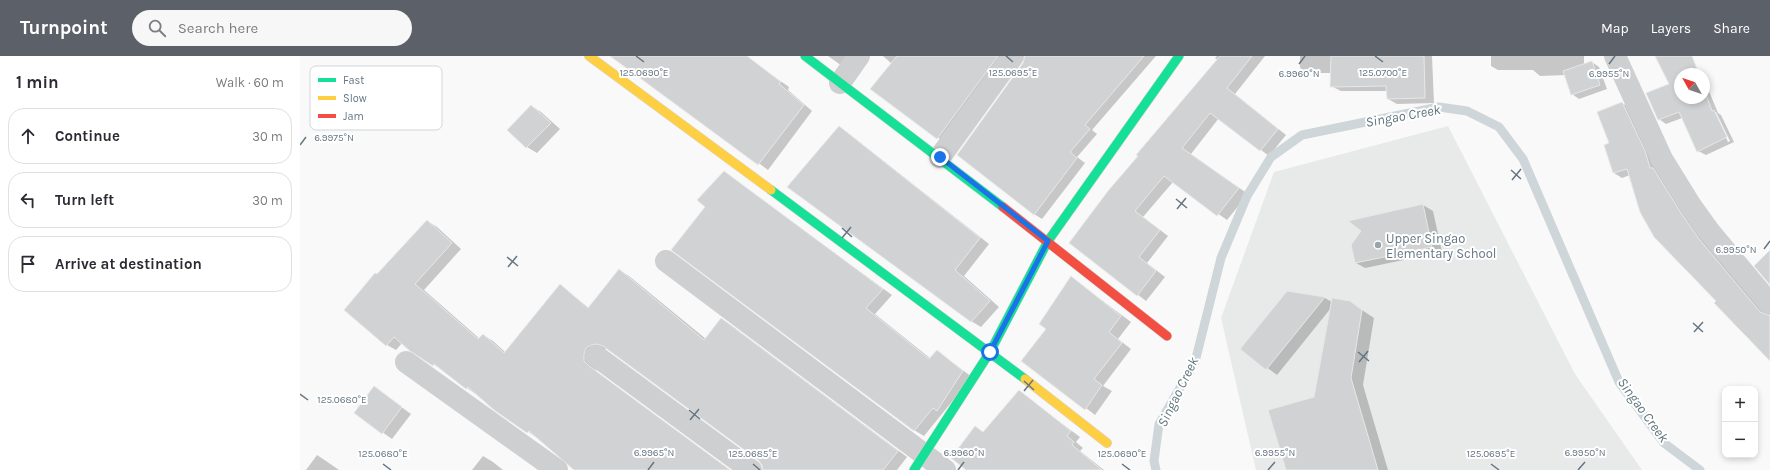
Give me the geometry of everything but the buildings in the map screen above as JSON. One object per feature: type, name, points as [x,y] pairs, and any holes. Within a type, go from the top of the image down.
[{"type":"street","points":[[589,56],[990,352],[1107,443]]},
{"type":"street","points":[[804,56],[940,157],[1167,336]]},
{"type":"street","points":[[840,82],[859,56]]},
{"type":"street","points":[[940,157],[1013,56]]},
{"type":"street","points":[[919,463],[990,352],[1048,241],[1179,56]]},
{"type":"street","points":[[1615,56],[1662,159],[1691,206],[1709,231],[1770,304]]},
{"type":"street","points":[[666,261],[919,463],[945,470]]},
{"type":"street","points":[[596,356],[751,470]]},
{"type":"street","points":[[406,362],[557,470]]},
{"type":"shaded area","name":"Upper Singao Elementary School","points":[[1448,126],[1575,374],[1642,470],[1256,470],[1221,318],[1274,172]]},
{"type":"waterway","name":"Singao Creek","points":[[1156,470],[1154,461],[1159,424],[1195,362],[1221,258],[1247,196],[1271,157],[1302,135],[1439,107],[1467,111],[1499,127],[1523,159],[1619,382],[1664,443],[1700,470]]},
{"type":"traffic: fast","points":[[805,56],[1003,207]]},
{"type":"traffic: fast","points":[[914,470],[990,352],[1048,241],[1179,56]]},
{"type":"traffic: fast","points":[[771,190],[1025,379]]},
{"type":"traffic: slow","points":[[589,56],[771,190]]},
{"type":"traffic: slow","points":[[1025,379],[1107,443]]},
{"type":"traffic: jam","points":[[1003,207],[1167,336]]},
{"type":"place","name":"Upper Singao Elementary School","points":[[1378,245]]},
{"type":"route","points":[[940,157],[1048,241],[990,352]]}]
